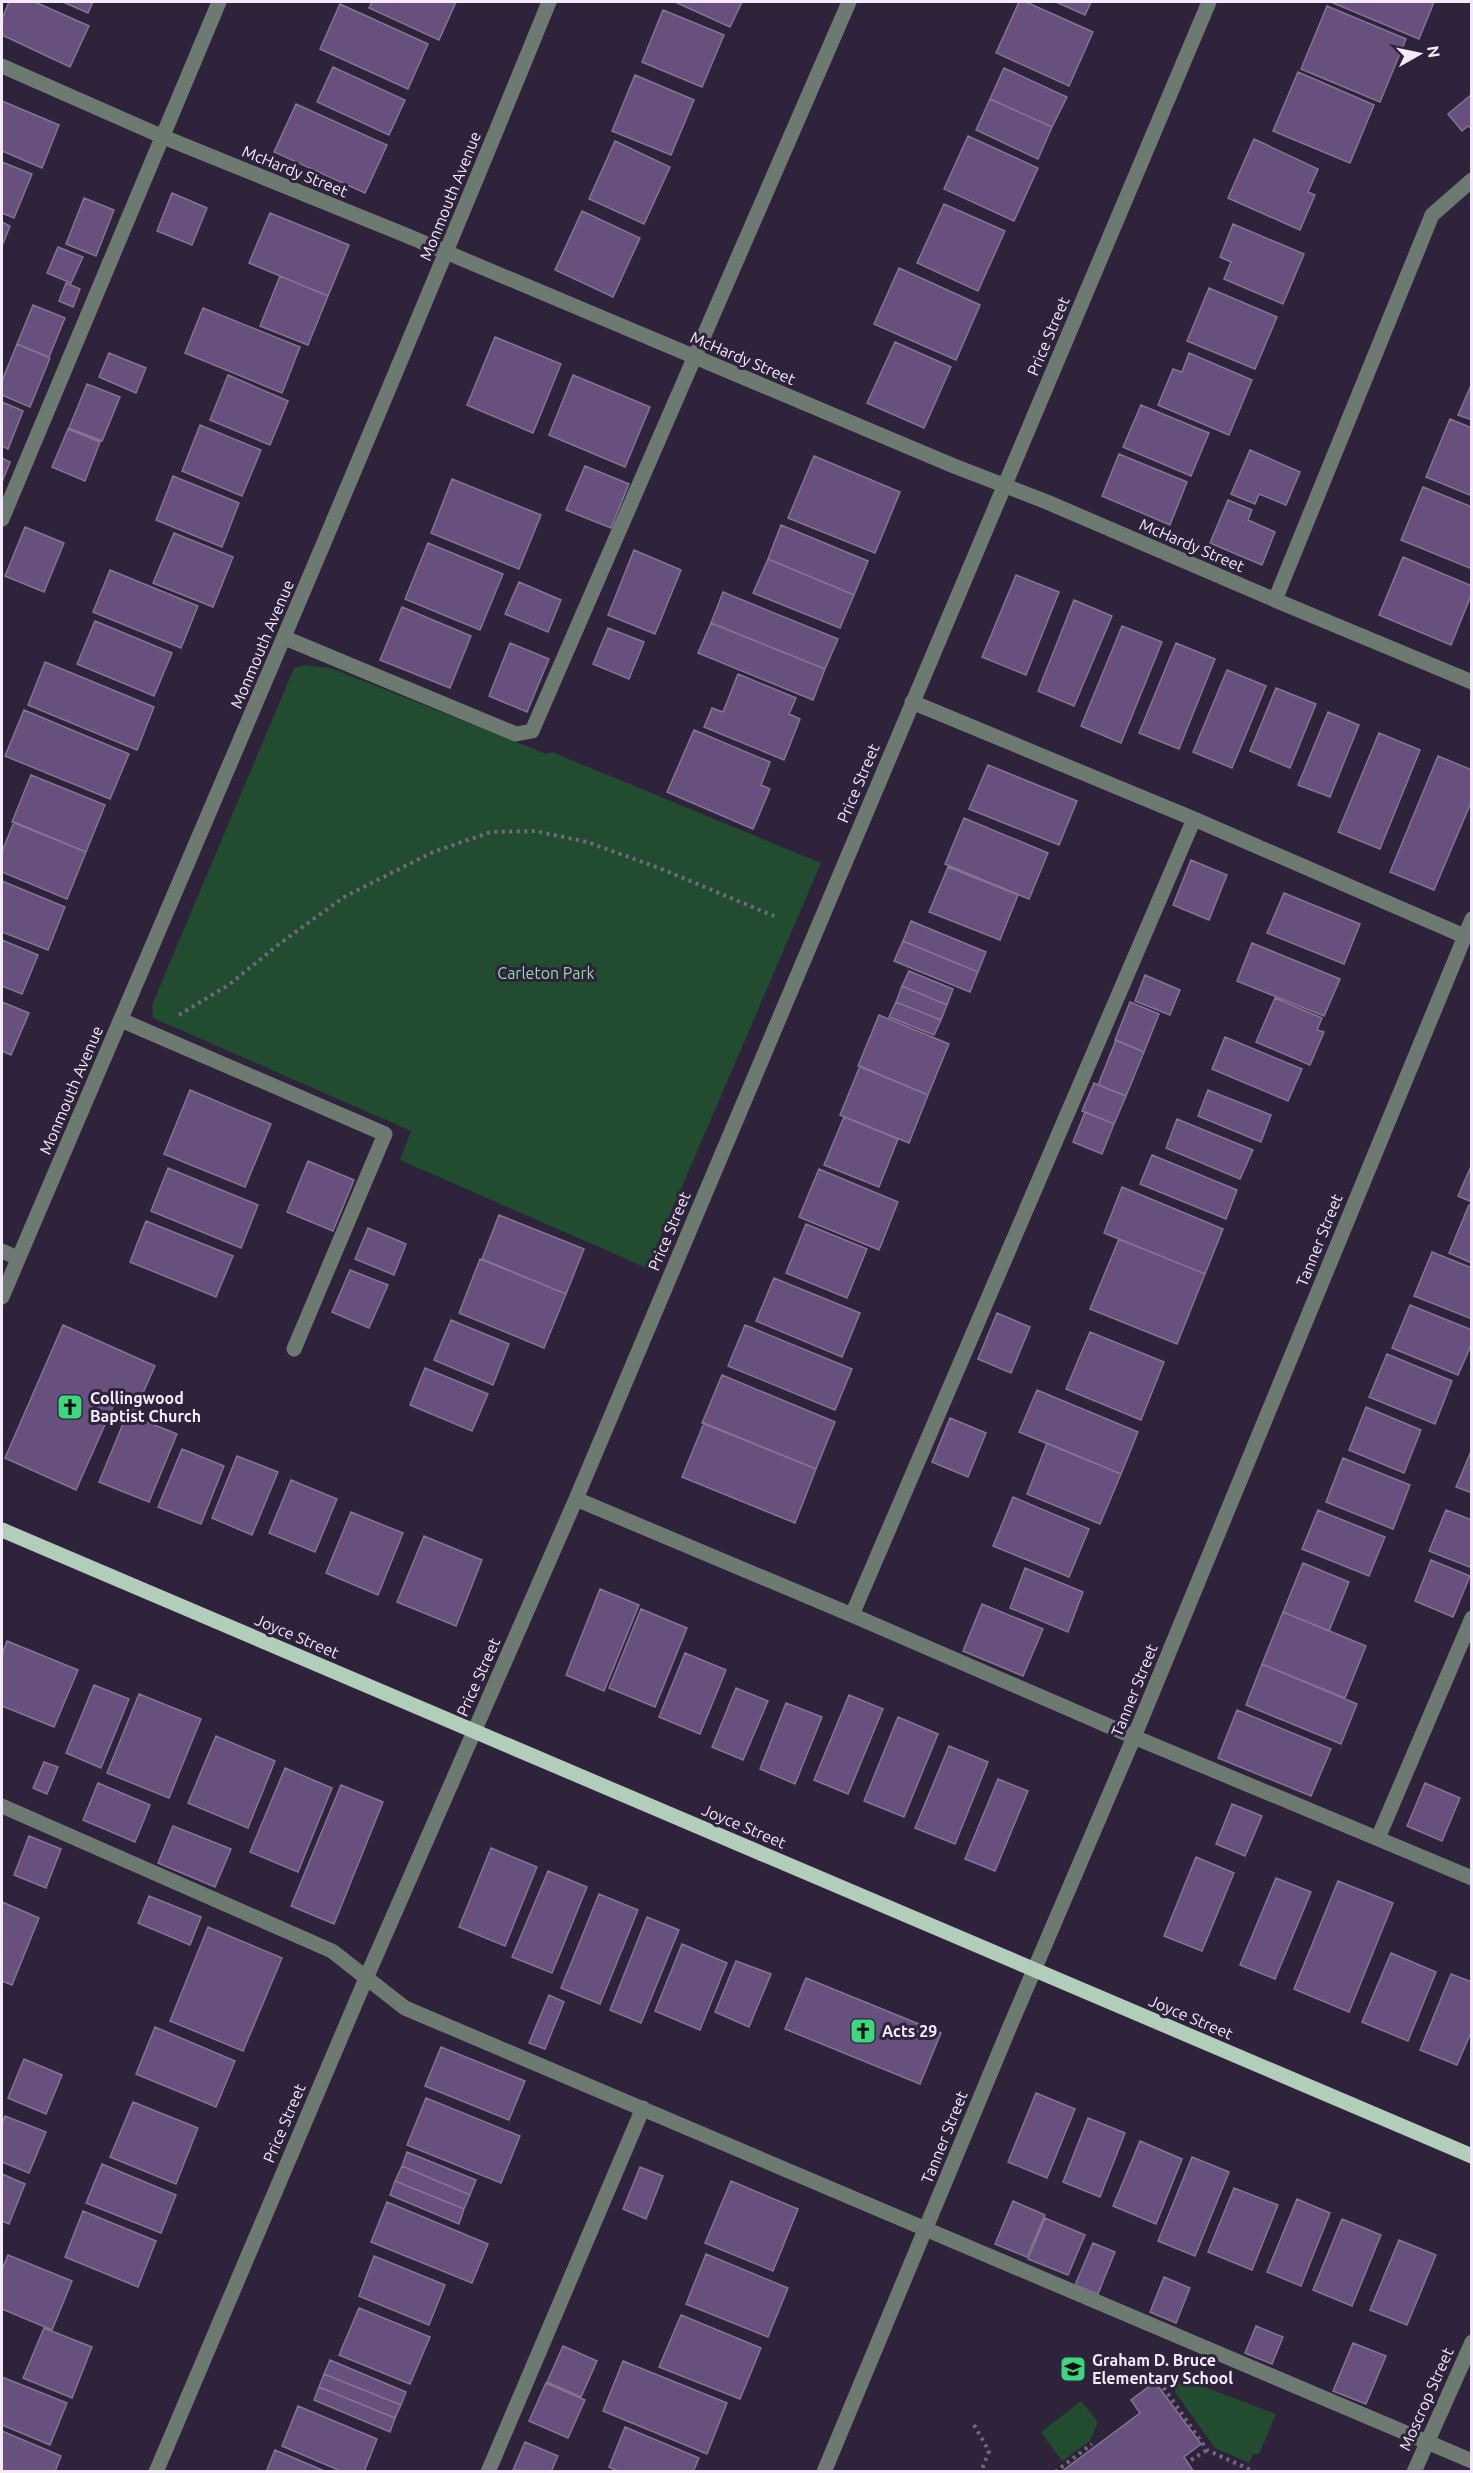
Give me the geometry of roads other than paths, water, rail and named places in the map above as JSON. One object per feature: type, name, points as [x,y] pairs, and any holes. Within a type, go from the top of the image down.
[{"type":"main road","name":"Joyce Street","points":[[2,1530],[1472,2156]]},
{"type":"street","points":[[2,519],[219,2]]},
{"type":"street","name":"Monmouth Avenue","points":[[2,1297],[285,638],[447,253],[549,2]]},
{"type":"street","points":[[285,638],[516,734],[532,731],[849,2]]},
{"type":"street","name":"Price Street","points":[[156,2472],[366,1976],[576,1499],[1209,2]]},
{"type":"street","name":"McHardy Street","points":[[2,66],[161,136],[1005,485],[1472,682]]},
{"type":"street","points":[[1275,600],[1432,215],[1472,180]]},
{"type":"street","points":[[912,702],[1194,819],[1464,936]]},
{"type":"street","points":[[852,1615],[1194,819]]},
{"type":"street","name":"Tanner Street","points":[[824,2472],[1134,1737],[1472,919]]},
{"type":"street","points":[[121,1020],[385,1134],[294,1349]]},
{"type":"street","points":[[2,1251],[18,1258]]},
{"type":"street","points":[[576,1499],[1134,1737],[1472,1878]]},
{"type":"street","points":[[1378,1838],[1472,1618]]},
{"type":"street","points":[[2,1806],[332,1952],[405,2008],[1472,2461]]},
{"type":"street","points":[[488,2472],[643,2108]]},
{"type":"street","name":"Moscrop Street","points":[[1414,2472],[1472,2342]]},
{"type":"place","name":"Collingwood Baptist Church","points":[[70,1407]]},
{"type":"place","name":"Acts 29","points":[[863,2031]]},
{"type":"place","name":"Graham D. Bruce Elementary School","points":[[1073,2369]]},
{"type":"park label","name":"Carleton Park","points":[[546,973]]}]
